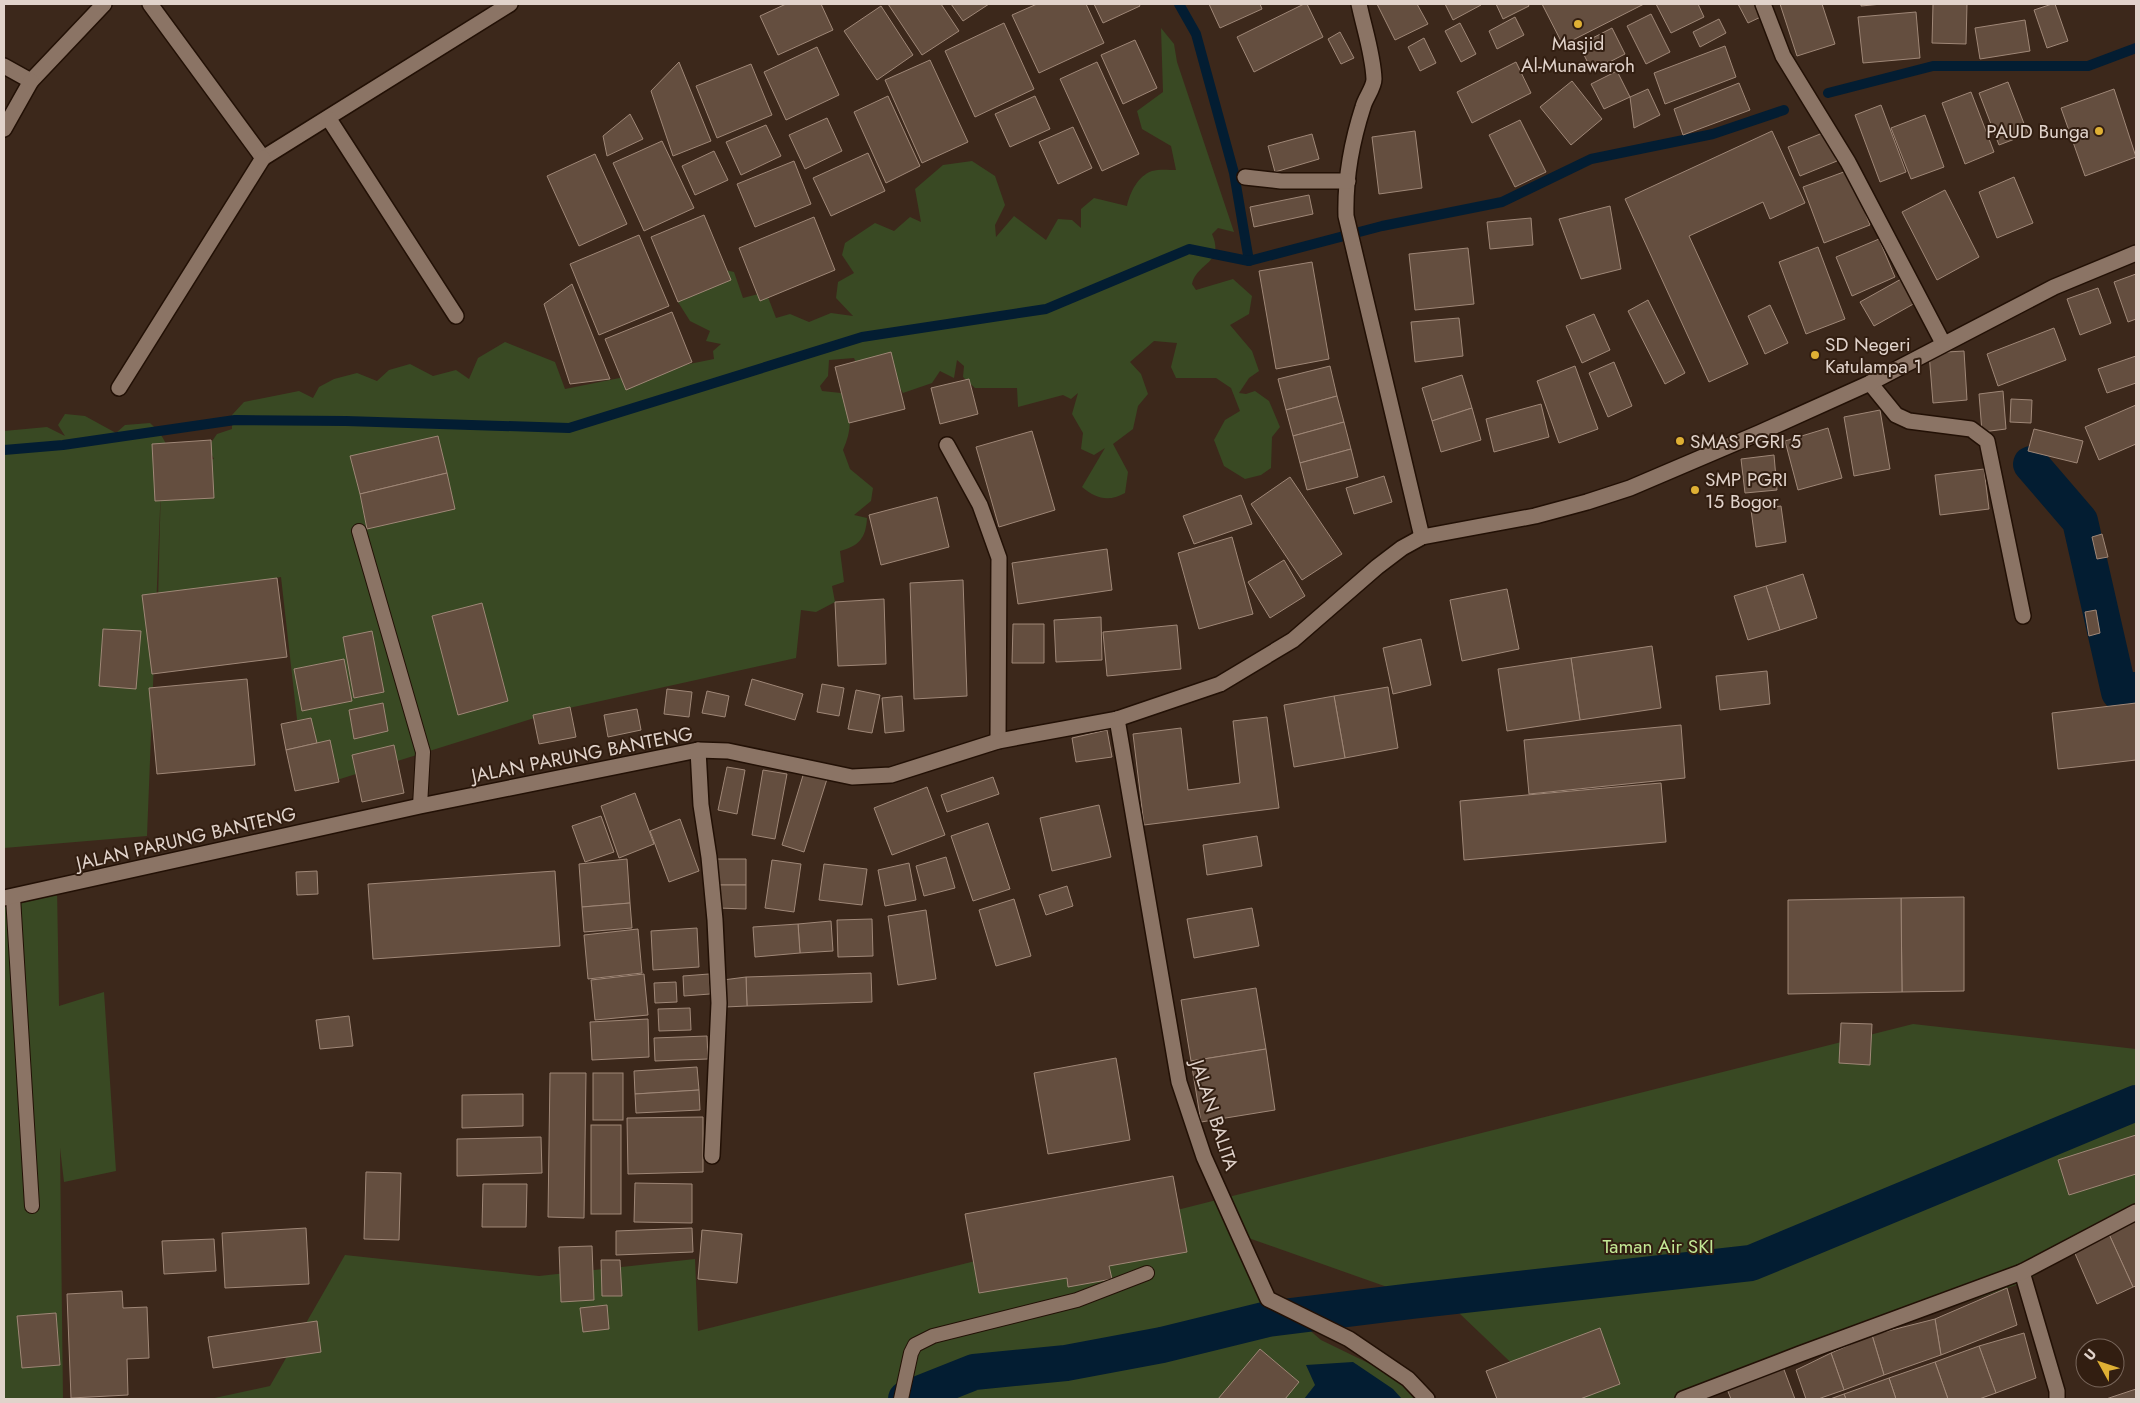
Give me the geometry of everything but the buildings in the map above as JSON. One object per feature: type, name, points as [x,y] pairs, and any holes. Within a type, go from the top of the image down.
[{"type":"street","points":[[4,129],[31,81],[104,4]]},
{"type":"street","points":[[150,4],[263,158]]},
{"type":"street","points":[[119,388],[263,158],[510,4]]},
{"type":"street","points":[[1358,4],[1368,42],[1374,80],[1363,105],[1358,123],[1346,189],[1347,224],[1422,537]]},
{"type":"street","points":[[1763,4],[1783,56],[1848,162],[1943,342]]},
{"type":"street","points":[[4,66],[31,81]]},
{"type":"street","points":[[329,118],[456,316]]},
{"type":"street","points":[[1245,176],[1281,181],[1348,182]]},
{"type":"street","name":"JALAN PARUNG BANTENG","points":[[8,898],[420,806],[698,750],[728,751],[852,777],[891,775],[998,741],[1118,718],[1220,684],[1293,640],[1377,567],[1402,548],[1422,537],[1535,516],[1630,488],[1870,383],[1943,342],[2054,287],[2136,253]]},
{"type":"street","points":[[1870,383],[1896,415],[1909,421],[1971,429],[1987,441],[2023,616]]},
{"type":"street","points":[[947,445],[980,505],[999,558],[998,741]]},
{"type":"street","name":"JALAN BALITA","points":[[1118,718],[1179,1082],[1204,1157],[1268,1298],[1349,1339],[1408,1379],[1427,1399]]},
{"type":"street","points":[[698,750],[701,805],[709,857],[715,920],[719,1003],[712,1156]]},
{"type":"street","points":[[1683,1399],[2022,1272],[2136,1212]]},
{"type":"street","points":[[2022,1272],[2057,1391],[2057,1399]]},
{"type":"lane","points":[[359,531],[423,752],[420,806]]},
{"type":"lane","points":[[8,898],[32,1206]]},
{"type":"lane","points":[[902,1399],[911,1353],[915,1345],[933,1336],[1076,1300],[1147,1273]]},
{"type":"green space","points":[[1161,28],[1174,44],[1177,62],[1234,232],[1218,228],[1212,234],[1215,244],[1213,257],[1199,271],[1192,284],[1196,290],[1233,279],[1252,296],[1249,314],[1230,325],[1252,351],[1259,371],[1249,378],[1239,393],[1246,394],[1255,391],[1269,401],[1280,427],[1272,437],[1271,468],[1261,475],[1245,479],[1224,466],[1214,440],[1225,420],[1240,411],[1231,388],[1216,378],[1176,378],[1171,367],[1177,343],[1154,341],[1130,362],[1141,374],[1148,394],[1138,406],[1133,429],[1113,444],[1128,472],[1125,493],[1114,498],[1098,497],[1082,487],[1105,448],[1094,455],[1081,449],[1083,433],[1072,414],[1078,393],[1071,399],[1063,395],[1018,407],[1017,388],[975,388],[963,377],[964,366],[957,360],[954,378],[940,371],[932,383],[903,393],[895,380],[864,382],[854,358],[829,360],[828,376],[820,386],[822,391],[841,393],[845,400],[850,421],[843,450],[850,469],[873,488],[871,501],[854,515],[867,518],[863,536],[857,544],[840,551],[844,582],[832,586],[835,602],[816,612],[801,610],[796,658],[560,710],[305,790],[281,577],[158,602],[161,484],[147,836],[4,848],[4,431],[47,427],[65,436],[58,425],[65,414],[85,416],[116,433],[125,425],[150,423],[165,443],[168,455],[166,469],[214,459],[208,447],[217,434],[232,429],[232,415],[244,402],[299,391],[313,398],[319,387],[334,379],[357,373],[377,381],[389,370],[410,364],[433,376],[456,370],[469,379],[478,358],[505,342],[555,362],[565,389],[714,359],[713,351],[721,344],[706,341],[710,331],[690,321],[678,302],[684,287],[709,266],[734,272],[743,298],[766,292],[776,318],[790,314],[809,322],[831,313],[853,316],[836,298],[838,282],[854,273],[842,255],[845,243],[875,223],[894,231],[910,217],[921,222],[915,189],[943,165],[972,161],[995,176],[1005,205],[995,225],[996,237],[1014,216],[1046,240],[1058,219],[1072,220],[1081,228],[1081,209],[1094,198],[1127,206],[1133,190],[1147,173],[1155,170],[1176,170],[1171,146],[1142,129],[1137,111],[1163,92]]},
{"type":"green space","points":[[57,887],[59,1006],[104,992],[116,1171],[64,1182],[60,1148],[63,1399],[4,1399],[4,893]]},
{"type":"green space","name":"Taman Air SKI","points":[[1913,1024],[2136,1049],[2136,1209],[2025,1282],[1683,1399],[1549,1399],[1458,1312],[1240,1235],[1271,1297],[1321,1340],[1395,1376],[1414,1399],[210,1399],[270,1386],[345,1255],[539,1276],[695,1259],[698,1331]]},
{"type":"water","points":[[1353,1362],[1393,1389],[1402,1399],[1304,1399],[1315,1385],[1306,1365]]},
{"type":"waterway","points":[[1179,4],[1196,34],[1234,173],[1249,261]]},
{"type":"waterway","points":[[1828,93],[1933,66],[2088,66],[2136,48]]},
{"type":"waterway","points":[[4,450],[63,445],[235,420],[346,421],[569,428],[862,337],[1046,309],[1189,249],[1249,261],[1382,226],[1502,202],[1591,159],[1713,134],[1784,110]]},
{"type":"waterway","points":[[2031,464],[2080,521],[2119,692],[2136,690]]},
{"type":"waterway","points":[[906,1399],[974,1372],[1066,1363],[1162,1345],[1268,1319],[1751,1263],[2136,1103]]},
{"type":"place","name":"Masjid Al-Munawaroh","points":[[1578,24]]},
{"type":"place","name":"PAUD Bunga","points":[[2099,131]]},
{"type":"place","name":"SD Negeri Katulampa 1","points":[[1815,355]]},
{"type":"place","name":"SMAS PGRI 5","points":[[1680,441]]},
{"type":"place","name":"SMP PGRI 15 Bogor","points":[[1695,490]]}]
